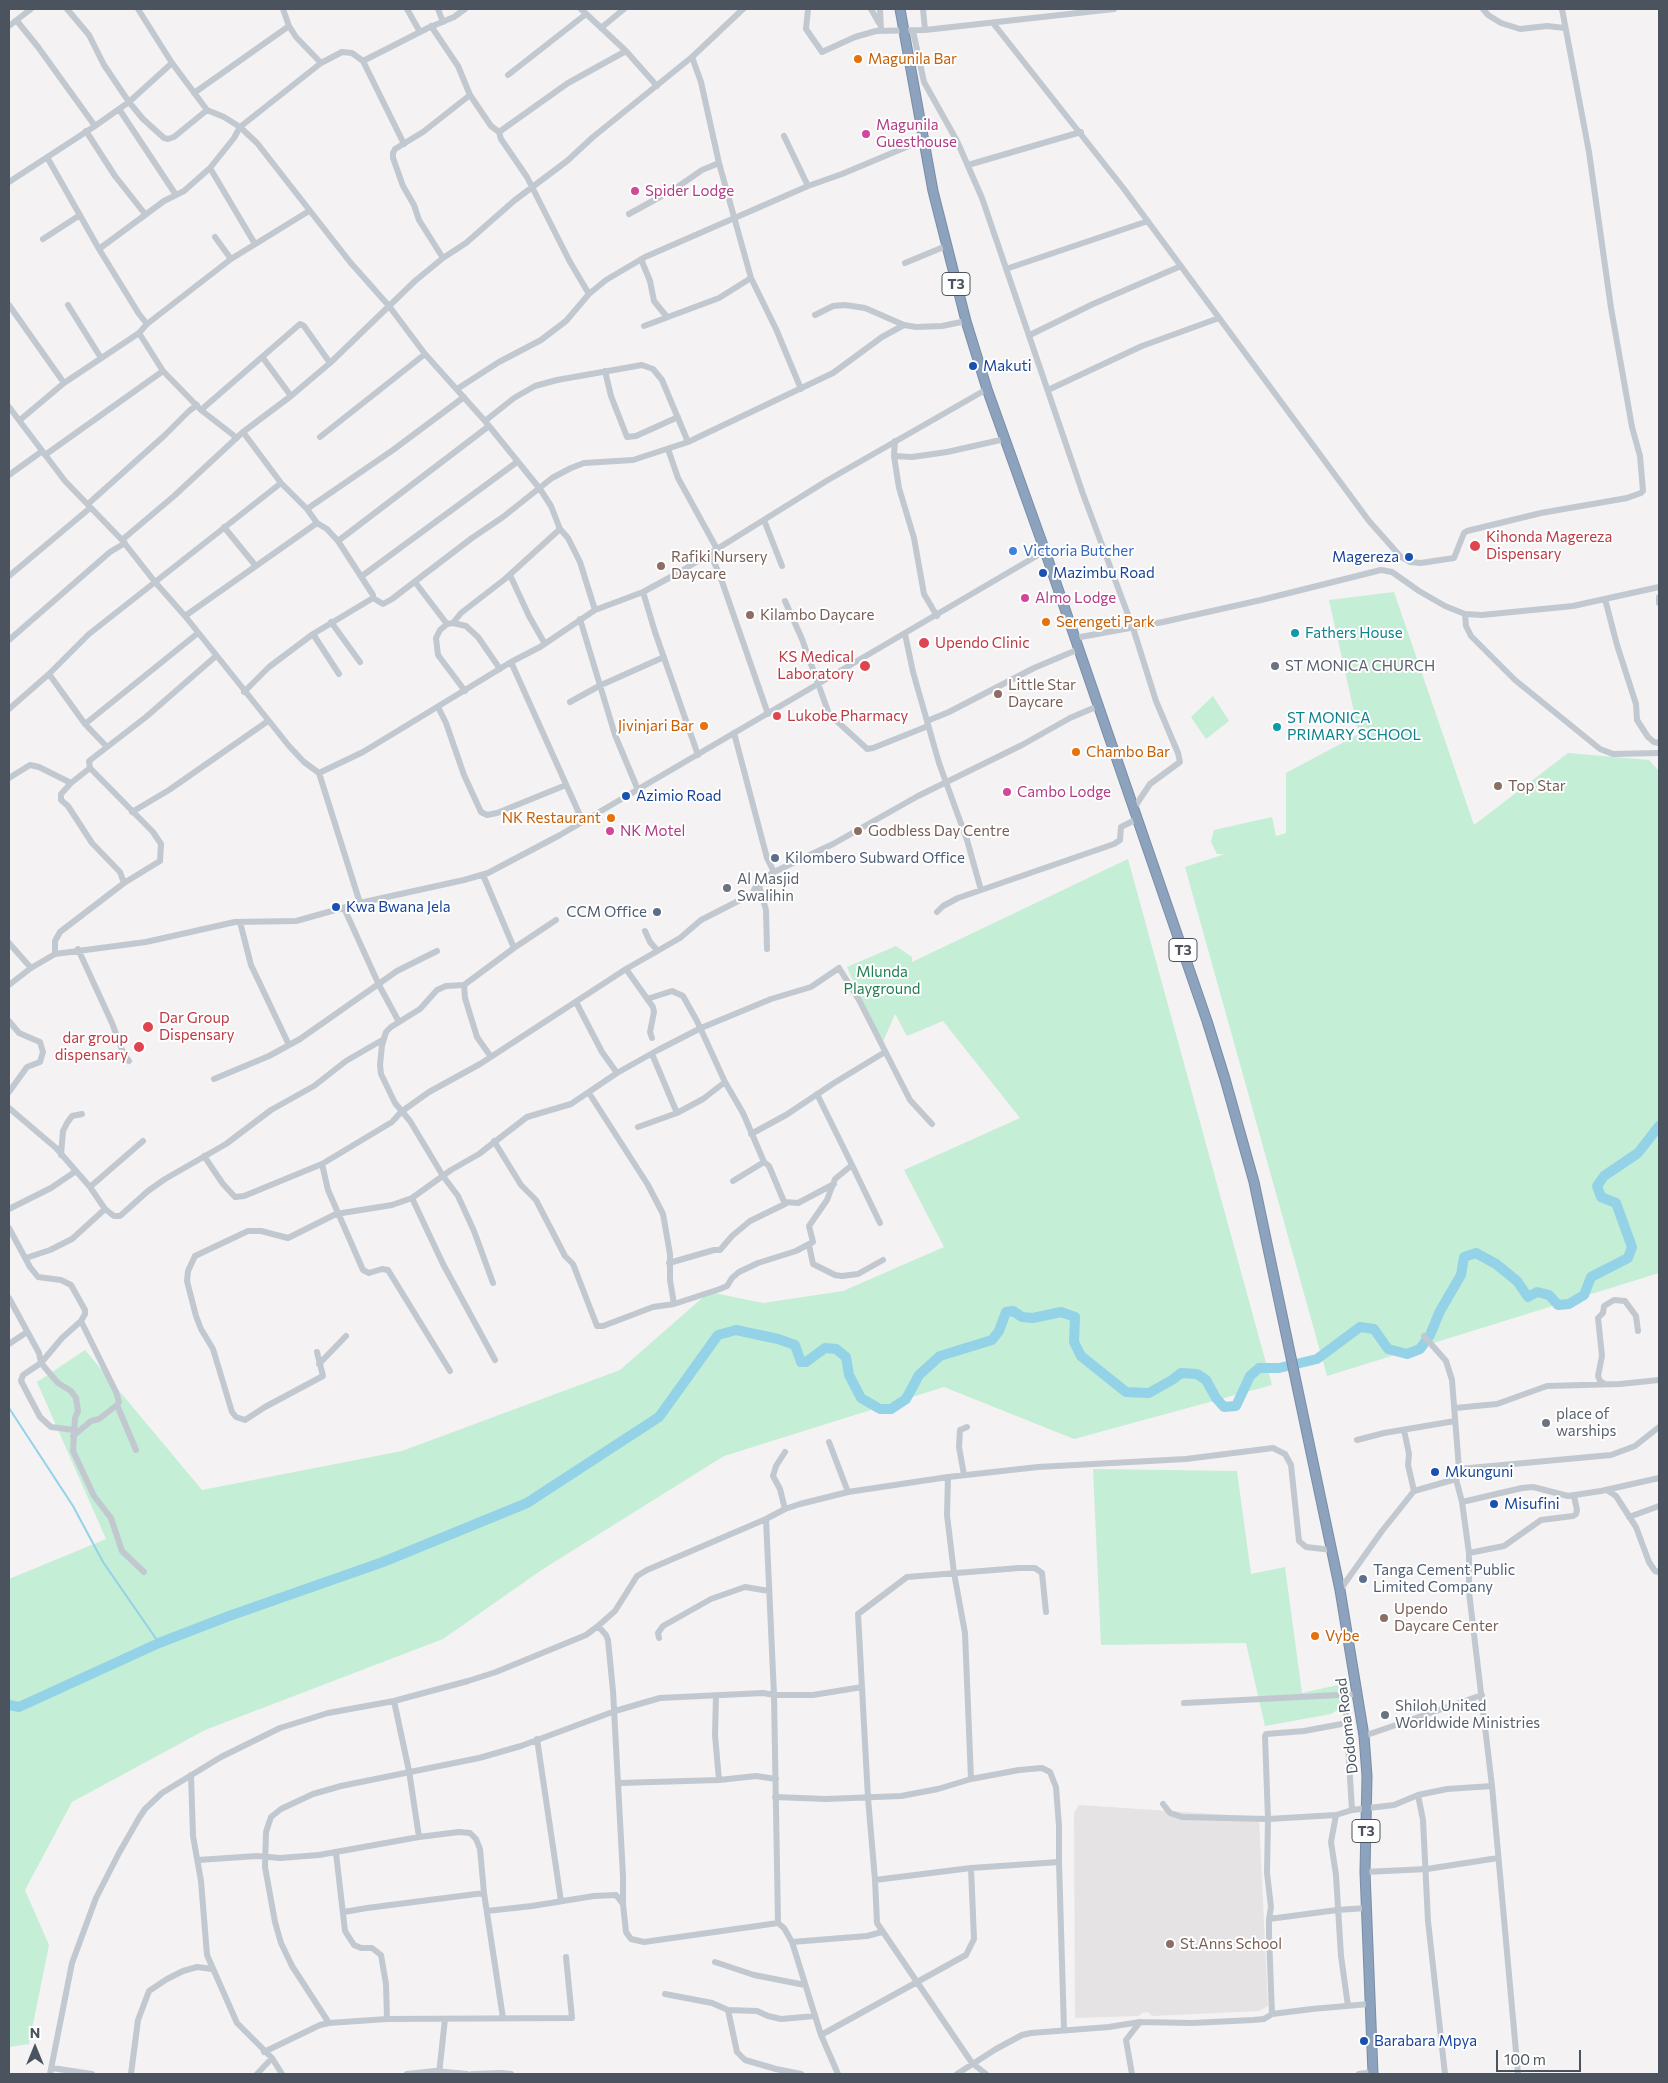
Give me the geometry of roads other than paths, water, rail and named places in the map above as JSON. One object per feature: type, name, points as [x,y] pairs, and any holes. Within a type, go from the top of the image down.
[{"type":"highway","name":"T3","points":[[900,9],[908,31],[923,140],[946,246],[966,321],[987,389],[1137,819]]},
{"type":"highway","name":"Dodoma Road","points":[[1137,819],[1207,1022],[1241,1132],[1268,1247],[1340,1590],[1358,1694],[1367,1776],[1365,1872],[1373,2073]]},
{"type":"street","points":[[9,26],[31,9]]},
{"type":"street","points":[[67,9],[89,35],[104,65],[129,102],[148,124],[168,139],[174,137],[207,110]]},
{"type":"street","points":[[138,9],[172,63],[207,110],[224,117],[240,128],[261,148],[308,211],[389,306],[425,354],[487,423],[540,489],[551,506],[560,529],[568,538],[580,562],[594,610]]},
{"type":"street","points":[[283,9],[289,26],[306,49],[321,63]]},
{"type":"street","points":[[408,9],[420,32]]},
{"type":"street","points":[[438,9],[442,22]]},
{"type":"street","points":[[363,61],[431,26],[454,17],[465,9]]},
{"type":"street","points":[[601,28],[624,9]]},
{"type":"street","points":[[9,640],[174,496],[243,432],[291,396],[330,363],[389,306],[443,258],[466,243],[532,187],[567,161],[592,137],[692,57],[743,9]]},
{"type":"street","points":[[808,9],[806,29],[822,52],[880,28],[908,31],[925,30],[1114,9]]},
{"type":"street","points":[[871,9],[880,28]]},
{"type":"street","points":[[880,9],[880,28]]},
{"type":"street","points":[[923,9],[925,30]]},
{"type":"street","points":[[1483,9],[1501,23],[1520,29],[1547,26],[1565,28]]},
{"type":"street","points":[[993,23],[1148,221],[1369,521],[1396,553],[1410,562],[1421,563],[1454,558],[1464,533],[1467,531],[1522,517],[1626,498],[1641,493],[1644,484],[1611,308],[1588,143],[1562,9]]},
{"type":"street","points":[[508,75],[584,12],[626,51],[657,86]]},
{"type":"street","points":[[17,21],[95,126]]},
{"type":"street","points":[[194,93],[289,26]]},
{"type":"street","points":[[431,26],[458,66],[470,95],[491,126],[499,132],[501,139],[532,187],[570,262],[589,294]]},
{"type":"street","points":[[908,31],[924,82],[951,129],[968,165],[1030,335],[1083,494],[1133,628],[1156,701],[1175,744],[1180,762],[1150,784],[1134,808]]},
{"type":"street","points":[[499,132],[568,83],[626,51]]},
{"type":"street","points":[[99,249],[145,214],[176,195],[210,168],[240,128],[321,63],[342,52],[352,53],[363,61],[404,144]]},
{"type":"street","points":[[692,57],[701,82],[719,163],[751,278],[776,329],[801,389]]},
{"type":"street","points":[[9,182],[129,102],[172,63]]},
{"type":"street","points":[[443,258],[419,220],[393,158],[395,148],[423,132],[470,95]]},
{"type":"street","points":[[118,109],[176,195]]},
{"type":"street","points":[[86,131],[115,176],[145,214]]},
{"type":"street","points":[[968,165],[1080,132]]},
{"type":"street","points":[[784,136],[808,186]]},
{"type":"street","points":[[457,389],[541,340],[566,321],[581,301],[606,280],[641,259],[808,186],[923,140]]},
{"type":"street","points":[[47,157],[99,249],[147,324]]},
{"type":"street","points":[[629,214],[676,188],[702,170],[719,163]]},
{"type":"street","points":[[210,168],[255,244]]},
{"type":"street","points":[[20,420],[64,383],[139,333],[147,324],[230,259],[308,211]]},
{"type":"street","points":[[43,239],[80,215]]},
{"type":"street","points":[[1006,269],[1148,221]]},
{"type":"street","points":[[215,237],[230,259]]},
{"type":"street","points":[[905,263],[946,246]]},
{"type":"street","points":[[641,259],[650,281],[654,301],[658,309],[667,317]]},
{"type":"street","points":[[1030,335],[1093,304],[1181,266]]},
{"type":"street","points":[[644,326],[719,298],[751,278]]},
{"type":"street","points":[[9,305],[64,383]]},
{"type":"street","points":[[68,305],[101,358]]},
{"type":"street","points":[[815,315],[833,306],[854,306],[904,325],[923,328],[966,321]]},
{"type":"street","points":[[1048,390],[1142,346],[1219,318]]},
{"type":"street","points":[[9,576],[89,506],[189,411],[199,408],[263,358],[300,324],[304,326],[330,363]]},
{"type":"street","points":[[243,432],[281,483],[307,509],[317,523],[327,529],[338,541],[372,592],[373,598],[383,604],[503,517],[552,478],[578,465],[633,460],[688,442],[839,369],[882,337],[904,325]]},
{"type":"street","points":[[139,333],[163,371],[199,408],[237,438]]},
{"type":"street","points":[[320,437],[425,354]]},
{"type":"street","points":[[263,358],[291,396]]},
{"type":"street","points":[[338,541],[487,423],[514,398],[535,386],[557,380],[642,365],[653,369],[662,380],[688,442]]},
{"type":"street","points":[[9,476],[163,371]]},
{"type":"street","points":[[605,371],[611,396],[627,437],[636,436],[678,417]]},
{"type":"street","points":[[319,773],[363,752],[510,662],[545,644],[594,610],[643,592],[710,554],[894,441],[987,389]]},
{"type":"street","points":[[307,509],[393,450],[464,397]]},
{"type":"street","points":[[9,407],[65,481],[123,541],[268,721],[297,755],[319,773],[360,903]]},
{"type":"street","points":[[894,456],[912,457],[948,452],[1005,439]]},
{"type":"street","points":[[894,441],[894,456],[899,488],[919,562],[924,594],[937,616]]},
{"type":"street","points":[[668,449],[678,478],[717,549]]},
{"type":"street","points":[[362,576],[517,462]]},
{"type":"street","points":[[9,709],[49,674],[89,634],[281,483]]},
{"type":"street","points":[[764,520],[782,566]]},
{"type":"street","points":[[185,616],[317,523]]},
{"type":"street","points":[[224,527],[255,565]]},
{"type":"street","points":[[464,691],[438,655],[436,638],[440,630],[510,575],[560,529]]},
{"type":"street","points":[[9,985],[31,968],[54,954],[78,949],[146,942],[213,925],[240,922],[296,921],[360,903],[483,874],[534,850],[583,822],[1045,552]]},
{"type":"street","points":[[710,554],[719,573],[768,714]]},
{"type":"street","points":[[1075,638],[1133,628],[1303,590],[1381,570],[1392,572],[1431,599],[1464,614],[1492,615],[1574,606],[1659,587]]},
{"type":"street","points":[[510,575],[529,616],[545,644]]},
{"type":"street","points":[[415,582],[450,624],[466,626],[478,637],[500,669]]},
{"type":"street","points":[[643,592],[698,755]]},
{"type":"street","points":[[1659,597],[1659,603]]},
{"type":"street","points":[[244,692],[269,667],[313,634],[373,598]]},
{"type":"street","points":[[1606,599],[1617,645],[1636,704],[1637,720],[1648,737],[1653,742],[1659,743]]},
{"type":"street","points":[[785,601],[802,638],[828,714],[867,749],[885,743],[1034,668],[1079,649]]},
{"type":"street","points":[[1464,614],[1466,626],[1471,636],[1515,680],[1601,750],[1614,754],[1659,753]]},
{"type":"street","points":[[580,618],[614,735],[638,790]]},
{"type":"street","points":[[331,622],[360,662]]},
{"type":"street","points":[[85,724],[198,633]]},
{"type":"street","points":[[313,634],[339,674]]},
{"type":"street","points":[[906,634],[913,672],[938,763],[947,782],[967,840],[981,890]]},
{"type":"street","points":[[54,954],[55,941],[60,932],[124,883],[153,866],[161,859],[162,849],[160,840],[90,768],[88,761],[146,717],[216,656]]},
{"type":"street","points":[[570,702],[599,686],[664,657]]},
{"type":"street","points":[[510,662],[583,822]]},
{"type":"street","points":[[49,674],[85,724],[107,747]]},
{"type":"street","points":[[204,1156],[223,1184],[235,1197],[244,1196],[322,1164],[392,1122],[401,1112],[429,1092],[491,1057],[626,968],[680,938],[709,915],[752,894],[758,882],[774,872],[833,844],[855,830],[1022,745],[1070,718],[1098,706]]},
{"type":"street","points":[[438,707],[446,723],[477,807],[484,814],[498,813],[566,785]]},
{"type":"street","points":[[132,812],[169,790],[268,721]]},
{"type":"street","points":[[734,733],[767,858],[774,872]]},
{"type":"street","points":[[9,778],[30,765],[39,767],[71,783]]},
{"type":"street","points":[[90,768],[71,783],[61,794],[61,800],[68,806],[92,844],[120,872],[124,883]]},
{"type":"street","points":[[937,912],[943,906],[958,898],[1114,844],[1120,840],[1121,827],[1137,819]]},
{"type":"street","points":[[483,874],[514,948]]},
{"type":"street","points":[[758,882],[766,910],[767,949]]},
{"type":"street","points":[[344,908],[379,985],[399,1022]]},
{"type":"street","points":[[493,1282],[474,1231],[458,1196],[410,1121],[401,1112],[381,1074],[380,1053],[384,1039],[391,1027],[420,1008],[437,990],[446,986],[464,985],[556,920]]},
{"type":"street","points":[[240,922],[250,965],[289,1045]]},
{"type":"street","points":[[645,931],[650,942],[657,950]]},
{"type":"street","points":[[9,943],[31,968]]},
{"type":"street","points":[[78,949],[129,1062]]},
{"type":"street","points":[[214,1079],[289,1045],[314,1030],[397,971],[437,951]]},
{"type":"street","points":[[626,968],[654,1012],[650,1032],[652,1038]]},
{"type":"street","points":[[317,1352],[323,1374],[318,1379],[265,1407],[245,1420],[236,1417],[232,1412],[213,1349],[201,1329],[196,1316],[187,1281],[188,1271],[195,1256],[248,1231],[261,1231],[288,1238],[339,1214],[392,1205],[412,1198],[479,1154],[526,1116],[570,1104],[617,1073],[701,1028],[771,999],[811,988],[839,968],[859,1000],[910,1100],[932,1124]]},
{"type":"street","points":[[464,985],[465,998],[474,1029],[477,1037],[491,1057]]},
{"type":"street","points":[[647,1000],[667,992],[676,992],[685,1000],[701,1028],[725,1082],[743,1113],[764,1162],[768,1166],[785,1202]]},
{"type":"street","points":[[576,1002],[602,1052],[617,1073]]},
{"type":"street","points":[[9,1021],[19,1033],[40,1042],[44,1052],[40,1062],[27,1067],[9,1092]]},
{"type":"street","points":[[9,1108],[27,1122],[61,1155],[90,1187],[105,1209],[114,1216],[120,1216],[148,1191],[240,1134],[272,1110],[327,1078],[346,1061],[384,1039]]},
{"type":"street","points":[[751,1134],[786,1115],[886,1052]]},
{"type":"street","points":[[652,1054],[677,1114]]},
{"type":"street","points":[[638,1127],[677,1114],[703,1099],[725,1082]]},
{"type":"street","points":[[589,1093],[648,1185],[663,1214],[674,1304]]},
{"type":"street","points":[[817,1094],[880,1223]]},
{"type":"street","points":[[61,1155],[67,1123],[72,1116],[82,1114]]},
{"type":"street","points":[[90,1187],[143,1141]]},
{"type":"street","points":[[494,1141],[521,1185],[536,1200],[565,1256],[573,1264],[597,1326],[604,1326],[653,1308],[674,1304],[720,1289],[727,1286],[739,1272],[758,1263],[809,1245],[813,1242],[809,1226],[824,1207],[835,1179],[852,1165]]},
{"type":"street","points":[[733,1180],[764,1162]]},
{"type":"street","points":[[322,1164],[328,1190],[363,1270],[370,1273],[382,1269],[388,1270],[450,1371]]},
{"type":"street","points":[[9,1210],[51,1188],[76,1171]]},
{"type":"street","points":[[785,1202],[796,1203],[803,1201],[834,1184]]},
{"type":"street","points":[[412,1198],[442,1264],[495,1360]]},
{"type":"street","points":[[670,1263],[714,1250],[720,1250],[732,1236],[750,1221],[784,1205],[785,1202]]},
{"type":"street","points":[[26,1258],[50,1250],[72,1238],[105,1209]]},
{"type":"street","points":[[9,1228],[30,1267],[38,1277],[61,1280],[70,1285],[85,1310],[81,1321],[62,1338],[41,1363],[23,1375],[22,1386],[40,1417],[51,1427],[73,1433],[91,1421],[99,1419],[117,1405]]},
{"type":"street","points":[[809,1245],[813,1264],[834,1275],[858,1274],[883,1260]]},
{"type":"street","points":[[9,1298],[39,1353],[41,1363],[58,1384],[71,1391],[76,1398],[78,1411],[73,1433],[73,1451],[94,1496],[111,1518],[122,1551],[144,1572]]},
{"type":"street","points":[[1605,1384],[1600,1381],[1598,1376],[1602,1356],[1598,1318],[1603,1313],[1604,1306],[1614,1300],[1625,1301],[1636,1316],[1638,1331]]},
{"type":"street","points":[[81,1321],[116,1392],[119,1402],[117,1405],[136,1450]]},
{"type":"street","points":[[9,1344],[27,1332]]},
{"type":"street","points":[[319,1364],[346,1336]]},
{"type":"street","points":[[1424,1336],[1433,1345],[1448,1367],[1452,1380],[1459,1469],[1456,1479],[1462,1502],[1469,1553],[1469,1592],[1492,1786],[1518,2074]]},
{"type":"street","points":[[1454,1408],[1497,1404],[1547,1386],[1659,1380]]},
{"type":"street","points":[[1357,1440],[1455,1421]]},
{"type":"street","points":[[964,1475],[959,1447],[960,1430],[967,1427]]},
{"type":"street","points":[[1459,1469],[1611,1455],[1635,1446],[1659,1427]]},
{"type":"street","points":[[1404,1430],[1409,1454],[1408,1465],[1414,1491]]},
{"type":"street","points":[[829,1442],[848,1492]]},
{"type":"street","points":[[92,2074],[51,2071],[72,1963],[96,1898],[126,1839],[145,1809],[162,1793],[221,1757],[280,1728],[328,1713],[394,1701],[496,1672],[586,1635],[615,1610],[637,1576],[785,1509],[848,1492],[964,1475],[1038,1467],[1186,1459],[1273,1448],[1285,1454],[1291,1465],[1299,1540],[1306,1547],[1332,1550]]},
{"type":"street","points":[[785,1452],[776,1466],[773,1476],[780,1489],[785,1509]]},
{"type":"street","points":[[948,1477],[947,1515],[954,1573],[966,1633],[971,1779]]},
{"type":"street","points":[[1462,1502],[1512,1489],[1530,1487],[1563,1496],[1574,1496],[1659,1478]]},
{"type":"street","points":[[1340,1590],[1382,1531],[1414,1491],[1456,1479]]},
{"type":"street","points":[[1607,1490],[1616,1496],[1638,1530],[1649,1562],[1655,1571],[1659,1572]]},
{"type":"street","points":[[1469,1553],[1504,1546],[1541,1520],[1573,1516],[1577,1510],[1574,1496]]},
{"type":"street","points":[[1629,1517],[1659,1506]]},
{"type":"street","points":[[766,1519],[774,1695],[778,1923]]},
{"type":"street","points":[[986,2074],[972,2063],[877,1923],[876,1880],[868,1798],[858,1614],[907,1577],[1012,1568],[1035,1568],[1042,1573],[1046,1612]]},
{"type":"street","points":[[659,1638],[658,1634],[663,1626],[711,1599],[745,1587],[769,1591]]},
{"type":"street","points":[[598,1626],[608,1640],[615,1711],[623,1904],[626,1932],[631,1939],[644,1942],[778,1923],[784,1928],[792,1942],[821,2035],[838,2074]]},
{"type":"street","points":[[329,2023],[292,1966],[281,1943],[269,1892],[264,1856],[266,1832],[271,1817],[281,1809],[324,1790],[479,1758],[615,1711],[660,1698],[763,1693],[774,1695],[813,1695],[862,1687]]},
{"type":"street","points":[[1184,1703],[1358,1694]]},
{"type":"street","points":[[1345,1695],[1352,1810]]},
{"type":"street","points":[[1364,1736],[1482,1695]]},
{"type":"street","points":[[716,1696],[715,1735],[718,1780]]},
{"type":"street","points":[[394,1701],[410,1771],[419,1837]]},
{"type":"street","points":[[599,1717],[609,1719],[616,1724]]},
{"type":"street","points":[[1272,2014],[1269,1919],[1271,1907],[1267,1873],[1268,1819],[1265,1736],[1266,1734],[1304,1731],[1347,1723]]},
{"type":"street","points":[[537,1739],[561,1901]]},
{"type":"street","points":[[775,1797],[868,1798],[921,1793],[971,1779],[1019,1770],[1042,1768],[1050,1772],[1054,1781],[1057,1798],[1064,2030]]},
{"type":"street","points":[[191,1775],[193,1836],[198,1860],[205,1938],[212,1969],[237,2023],[272,2058],[282,2074]]},
{"type":"street","points":[[619,1783],[718,1780],[756,1776],[776,1779]]},
{"type":"street","points":[[1164,1804],[1170,1813],[1182,1817],[1268,1819],[1336,1814],[1394,1805],[1418,1795],[1447,1789],[1492,1786]]},
{"type":"street","points":[[1418,1795],[1423,1820],[1428,1921],[1445,2074]]},
{"type":"street","points":[[1336,1814],[1331,1842],[1348,2006]]},
{"type":"street","points":[[198,1860],[264,1856],[289,1858],[336,1853],[419,1837],[459,1832],[470,1833],[476,1839],[480,1849],[484,1893],[503,2018]]},
{"type":"street","points":[[336,1853],[345,1931],[354,1945],[361,1948],[372,1948],[381,1955],[386,1984],[387,2020]]},
{"type":"street","points":[[1365,1872],[1426,1869],[1498,1858]]},
{"type":"street","points":[[876,1880],[971,1868],[1059,1862]]},
{"type":"street","points":[[821,2035],[963,1958],[973,1943],[971,1868]]},
{"type":"street","points":[[344,1912],[484,1893]]},
{"type":"street","points":[[487,1911],[594,1896],[616,1895],[623,1904]]},
{"type":"street","points":[[1269,1919],[1367,1908]]},
{"type":"street","points":[[792,1942],[866,1936],[882,1932]]},
{"type":"street","points":[[264,2052],[314,2028],[329,2023],[387,2020],[572,2018],[566,1956]]},
{"type":"street","points":[[715,1962],[754,1975],[805,1985]]},
{"type":"street","points":[[132,2074],[138,2020],[149,1992],[184,1971],[197,1967],[212,1969]]},
{"type":"street","points":[[665,1994],[712,2003],[728,2010],[756,2011],[781,2019],[815,2016]]},
{"type":"street","points":[[957,2074],[972,2063],[1022,2035],[1109,2027],[1140,2022],[1192,2023],[1254,2020],[1272,2014],[1312,2008],[1370,2004]]},
{"type":"street","points":[[728,2010],[737,2052],[745,2060],[775,2072],[801,2074]]},
{"type":"street","points":[[440,2073],[446,2019]]},
{"type":"street","points":[[1132,2074],[1126,2040],[1140,2022]]},
{"type":"street","points":[[257,2074],[272,2058]]},
{"type":"street","points":[[472,2074],[502,2072],[510,2074]]},
{"type":"street","points":[[1359,2074],[1373,2073]]},
{"type":"street","points":[[407,2074],[467,2074]]},
{"type":"waterway","points":[[9,1705],[19,1707],[159,1643],[229,1616],[383,1562],[527,1503],[659,1417],[718,1335],[736,1330],[778,1339],[795,1345],[801,1362],[806,1362],[825,1348],[836,1349],[846,1357],[849,1375],[861,1398],[880,1409],[891,1409],[906,1399],[919,1375],[940,1356],[992,1340],[999,1331],[1006,1312],[1013,1311],[1022,1317],[1033,1318],[1061,1312],[1075,1317],[1074,1342],[1081,1356],[1126,1392],[1149,1393],[1181,1373],[1197,1374],[1206,1380],[1216,1398],[1224,1407],[1236,1406],[1250,1376],[1259,1368],[1279,1368],[1317,1359],[1360,1327],[1374,1329],[1388,1349],[1407,1354],[1420,1349],[1430,1335],[1440,1311],[1461,1275],[1464,1257],[1476,1253],[1496,1264],[1517,1281],[1528,1297],[1537,1292],[1549,1295],[1558,1305],[1569,1304],[1584,1295],[1591,1277],[1628,1258],[1632,1247],[1616,1203],[1601,1197],[1597,1186],[1604,1176],[1638,1153],[1659,1126]]},
{"type":"waterway","points":[[9,1408],[73,1506],[103,1562],[159,1643]]},
{"type":"place","name":"Magunila Bar","points":[[858,59]]},
{"type":"place","name":"Magunila Guesthouse","points":[[866,134]]},
{"type":"place","name":"Spider Lodge","points":[[635,191]]},
{"type":"place","name":"Makuti","points":[[973,366]]},
{"type":"place","name":"Kihonda Magereza Dispensary","points":[[1475,546]]},
{"type":"place","name":"Victoria Butcher","points":[[1013,551]]},
{"type":"place","name":"Magereza","points":[[1409,557]]},
{"type":"place","name":"Rafiki Nursery Daycare","points":[[661,566]]},
{"type":"place","name":"Mazimbu Road","points":[[1043,573]]},
{"type":"place","name":"Almo Lodge","points":[[1025,598]]},
{"type":"place","name":"Kilambo Daycare","points":[[750,615]]},
{"type":"place","name":"Serengeti Park","points":[[1046,622]]},
{"type":"place","name":"Fathers House","points":[[1295,633]]},
{"type":"place","name":"Upendo Clinic","points":[[924,643]]},
{"type":"place","name":"KS Medical Laboratory","points":[[865,666]]},
{"type":"place","name":"ST MONICA CHURCH","points":[[1275,666]]},
{"type":"place","name":"Little Star Daycare","points":[[998,694]]},
{"type":"place","name":"Lukobe Pharmacy","points":[[777,716]]},
{"type":"place","name":"Jivinjari Bar","points":[[704,726]]},
{"type":"place","name":"ST MONICA PRIMARY SCHOOL","points":[[1277,727]]},
{"type":"place","name":"Chambo Bar","points":[[1076,752]]},
{"type":"place","name":"Top Star","points":[[1498,786]]},
{"type":"place","name":"Cambo Lodge","points":[[1007,792]]},
{"type":"place","name":"Azimio Road","points":[[626,796]]},
{"type":"place","name":"NK Restaurant","points":[[611,818]]},
{"type":"place","name":"NK Motel","points":[[610,831]]},
{"type":"place","name":"Godbless Day Centre","points":[[858,831]]},
{"type":"place","name":"Kilombero Subward Office","points":[[775,858]]},
{"type":"place","name":"Al Masjid Swalihin","points":[[727,888]]},
{"type":"place","name":"Kwa Bwana Jela","points":[[336,907]]},
{"type":"place","name":"CCM Office","points":[[657,912]]},
{"type":"place","name":"Dar Group Dispensary","points":[[148,1027]]},
{"type":"place","name":"dar group dispensary","points":[[139,1047]]},
{"type":"place","name":"place of warships","points":[[1546,1423]]},
{"type":"place","name":"Mkunguni","points":[[1435,1472]]},
{"type":"place","name":"Misufini","points":[[1494,1504]]},
{"type":"place","name":"Tanga Cement Public Limited Company","points":[[1363,1579]]},
{"type":"place","name":"Upendo Daycare Center","points":[[1384,1618]]},
{"type":"place","name":"Vybe","points":[[1315,1636]]},
{"type":"place","name":"Shiloh United Worldwide Ministries","points":[[1385,1715]]},
{"type":"place","name":"St.Anns School","points":[[1170,1944]]},
{"type":"place","name":"Barabara Mpya","points":[[1364,2041]]},
{"type":"park label","name":"Mlunda Playground","points":[[882,980]]}]
